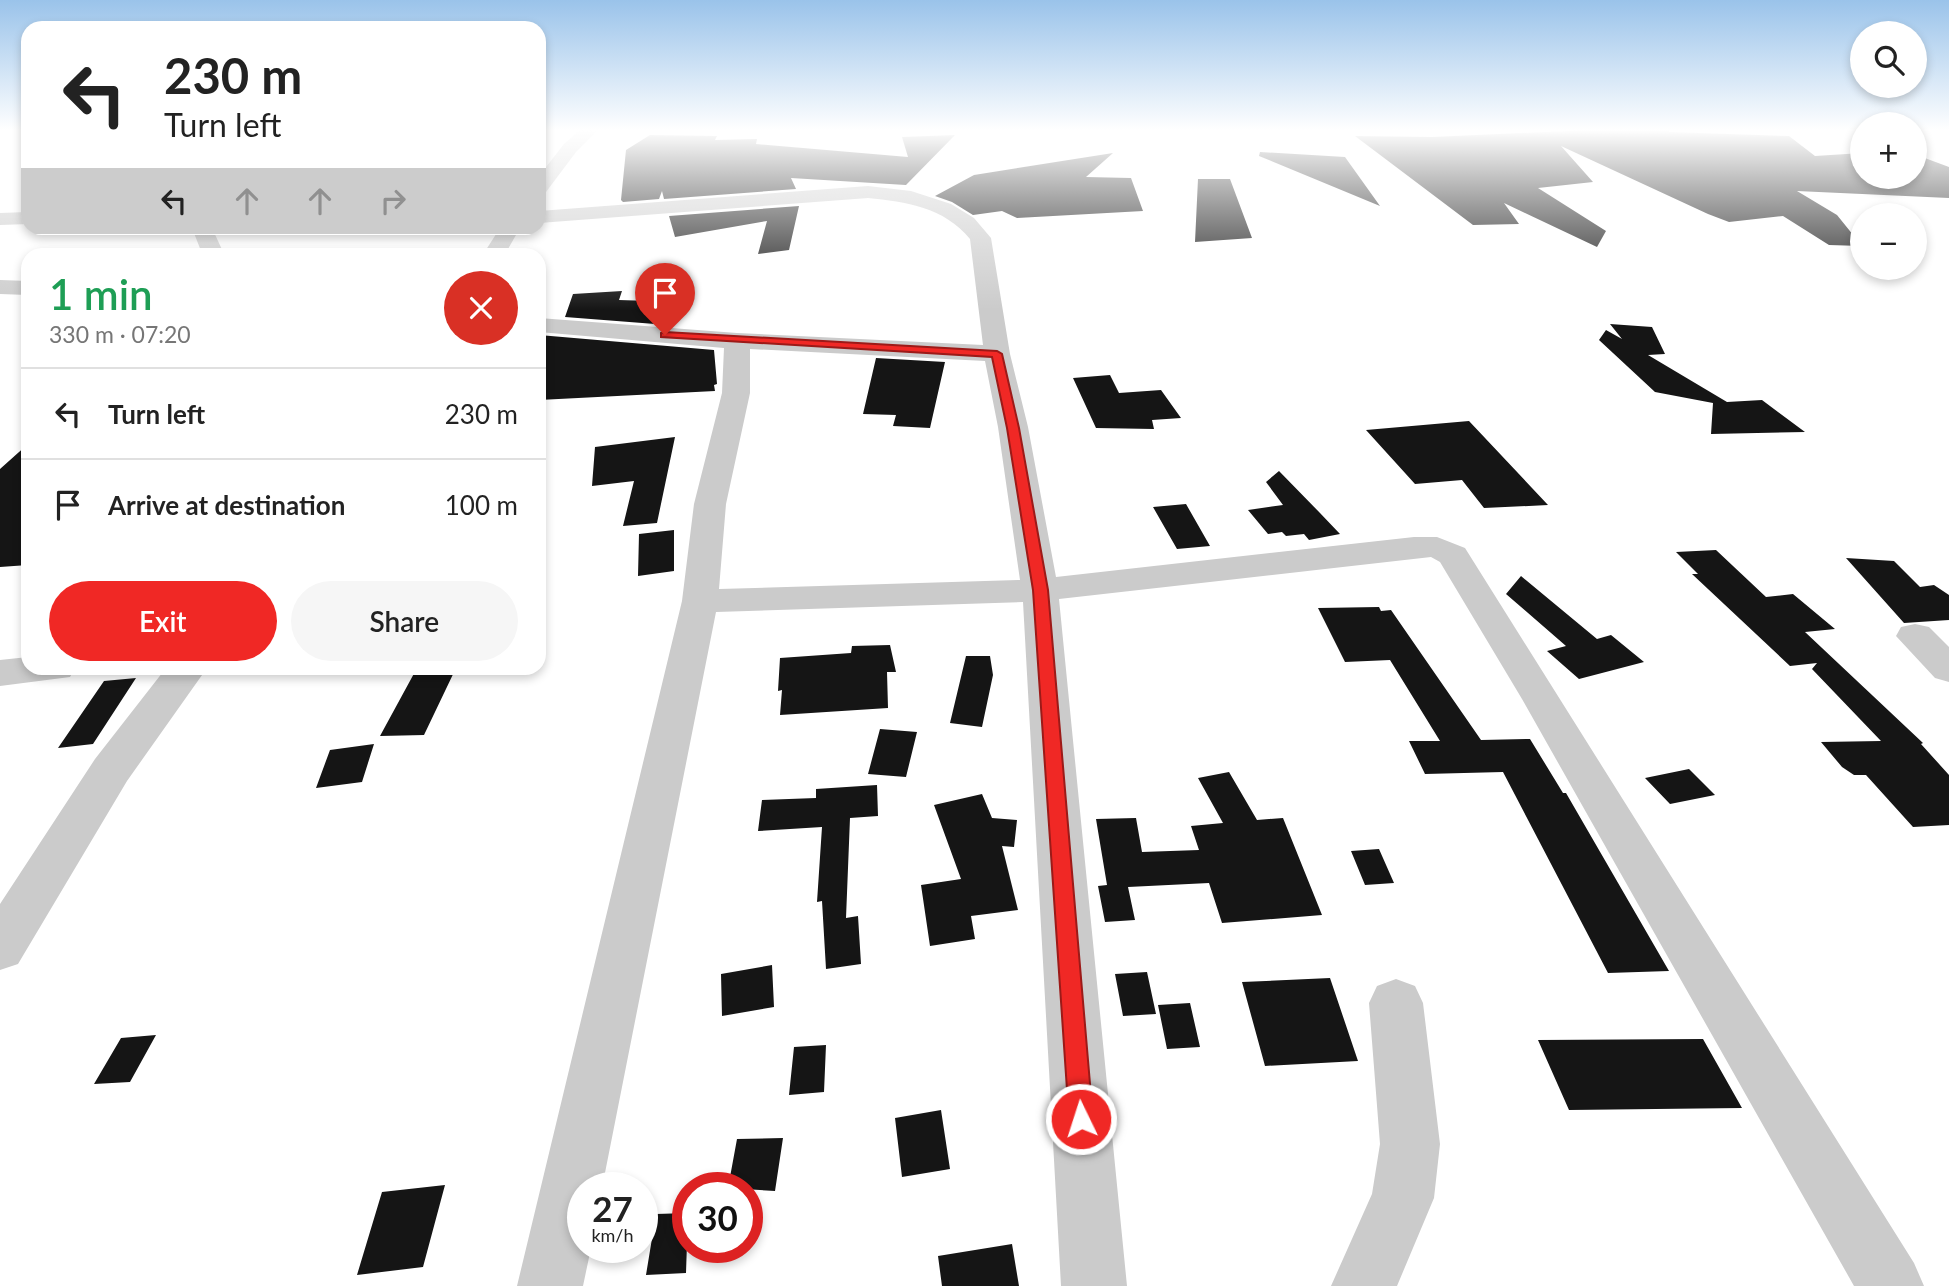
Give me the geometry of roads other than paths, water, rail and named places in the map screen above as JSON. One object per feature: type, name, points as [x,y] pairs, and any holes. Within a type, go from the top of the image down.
[{"type":"street","points":[[546,216],[868,192],[911,197],[944,208],[967,222],[980,239],[997,354],[1013,428],[1040,590],[1094,1286]]},
{"type":"street","points":[[0,219],[21,218]]},
{"type":"street","points":[[0,287],[21,288]]},
{"type":"street","points":[[546,327],[737,341],[997,354]]},
{"type":"street","points":[[550,1286],[700,601],[710,504],[736,393],[737,341]]},
{"type":"street","points":[[700,601],[1040,590],[1413,547],[1437,547],[1453,555],[1549,711],[1891,1286]]},
{"type":"street","points":[[1915,636],[1949,669]]},
{"type":"street","points":[[0,673],[21,671]]},
{"type":"street","points":[[0,948],[111,770],[183,675]]},
{"type":"street","points":[[1364,1286],[1403,1198],[1410,1144],[1396,1003]]}]
